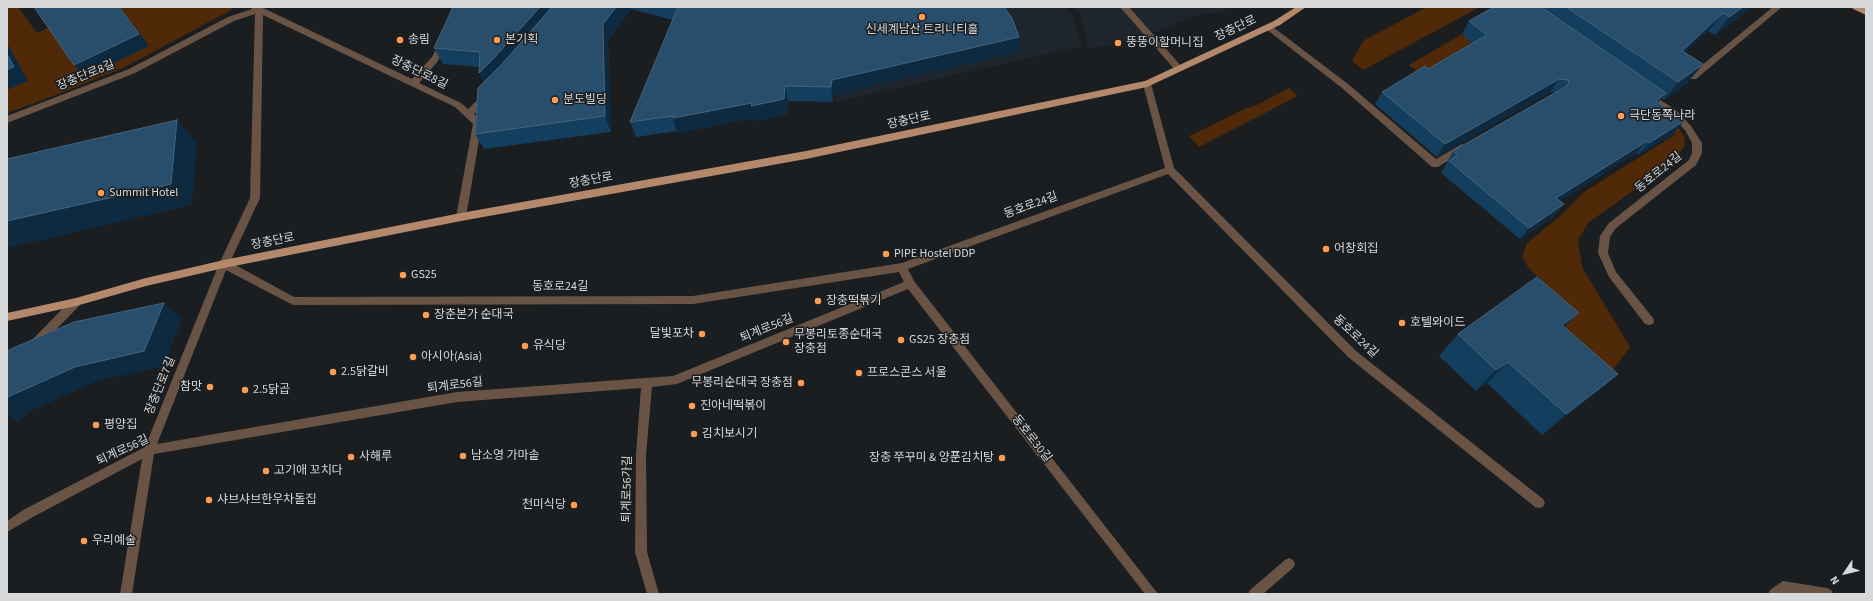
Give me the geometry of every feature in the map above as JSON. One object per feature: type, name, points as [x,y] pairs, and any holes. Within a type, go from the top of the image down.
[{"type":"main road","name":"장충단로","points":[[7,317],[76,302],[146,282],[224,264],[461,217],[806,155],[1147,84],[1269,27],[1302,7]]},
{"type":"main road","points":[[1856,7],[1866,12]]},
{"type":"street","points":[[1124,7],[1179,69]]},
{"type":"street","points":[[1693,77],[1778,7]]},
{"type":"street","points":[[224,264],[255,198],[257,9]]},
{"type":"street","name":"장충단로8길","points":[[7,120],[132,71],[231,19],[257,9],[458,105],[478,123],[461,217]]},
{"type":"street","points":[[1269,27],[1345,86],[1435,164],[1468,145]]},
{"type":"street","points":[[414,83],[435,59],[448,33]]},
{"type":"street","name":"동호로24길","points":[[1147,84],[1170,170],[1352,354],[1539,503]]},
{"type":"street","points":[[468,114],[496,88]]},
{"type":"street","name":"동호로24길","points":[[1647,95],[1673,112],[1688,128],[1696,143],[1697,153],[1693,162],[1612,226],[1605,236],[1603,253],[1612,274],[1649,321]]},
{"type":"street","name":"동호로24길","points":[[224,264],[293,301],[693,300],[902,268],[1170,170]]},
{"type":"street","name":"장충단로7길","points":[[126,594],[149,450],[224,264]]},
{"type":"street","points":[[902,268],[910,284]]},
{"type":"street","name":"퇴계로56길","points":[[7,526],[28,513],[149,450],[457,397],[672,382],[910,284]]},
{"type":"street","name":"동호로30길","points":[[910,284],[1152,594]]},
{"type":"street","points":[[28,352],[76,302]]},
{"type":"street","name":"퇴계로56가길","points":[[647,383],[641,455],[641,552],[653,594]]},
{"type":"street","points":[[1254,594],[1289,564]]},
{"type":"street","points":[[1774,594],[1783,587],[1827,594]]},
{"type":"shaded area","points":[[7,7],[18,7],[37,33],[54,25],[63,36],[124,7],[231,7],[233,9],[125,67],[7,113]]},
{"type":"shaded area","points":[[844,7],[1065,7],[1071,13],[1082,46],[836,102]]},
{"type":"shaded area","points":[[1072,7],[1234,7],[1215,13],[1200,14],[1135,40],[1089,49],[1079,13]]},
{"type":"shaded area","points":[[1427,7],[1478,8],[1363,70],[1352,61],[1363,41]]},
{"type":"shaded area","points":[[1462,34],[1509,71],[1426,78],[1409,65]]},
{"type":"shaded area","points":[[1588,67],[1673,118],[1685,138],[1684,147],[1673,162],[1588,223],[1578,240],[1582,267],[1630,347],[1600,387],[1532,305],[1543,281],[1530,270],[1522,257],[1527,243],[1559,217],[1584,192],[1676,134]]},
{"type":"shaded area","points":[[1289,88],[1298,96],[1199,147],[1189,136],[1247,108],[1255,106]]},
{"type":"building","points":[[34,7],[119,7],[139,34],[74,65]]},
{"type":"building","points":[[453,7],[540,7],[479,73],[480,52],[434,48]]},
{"type":"building","points":[[552,7],[616,7],[603,24],[605,116],[475,134],[478,88],[502,64]]},
{"type":"building","points":[[678,7],[1004,7],[1012,18],[1019,37],[832,80],[831,87],[785,86],[784,99],[751,106],[752,103],[673,118],[673,116],[630,122]]},
{"type":"building","points":[[1494,7],[1541,7],[1666,93],[1656,101],[1684,121],[1649,143],[1647,141],[1556,198],[1564,204],[1529,228],[1449,161],[1458,155],[1453,151],[1567,86],[1569,83],[1568,80],[1559,79],[1445,144],[1382,92],[1425,66],[1428,69],[1487,35],[1469,21]]},
{"type":"building","points":[[1566,7],[1743,7],[1729,17],[1723,13],[1682,51],[1703,64],[1678,82]]},
{"type":"building","points":[[7,54],[14,67],[7,70]]},
{"type":"building","points":[[177,120],[171,184],[7,221],[7,159]]},
{"type":"building","points":[[1537,277],[1579,313],[1562,325],[1618,374],[1566,414],[1508,362],[1496,370],[1458,334]]},
{"type":"building","points":[[164,303],[144,351],[75,367],[7,398],[7,351],[74,322]]},
{"type":"place","name":"신세계남산 트리니티홀","points":[[922,17]]},
{"type":"place","name":"송림","points":[[400,40]]},
{"type":"place","name":"본기획","points":[[497,40]]},
{"type":"place","name":"뚱뚱이할머니집","points":[[1118,43]]},
{"type":"place","name":"분도빌딩","points":[[555,100]]},
{"type":"place","name":"극단동쪽나라","points":[[1621,116]]},
{"type":"place","name":"Summit Hotel","points":[[101,193]]},
{"type":"place","name":"어창회집","points":[[1326,249]]},
{"type":"place","name":"PIPE Hostel DDP","points":[[886,254]]},
{"type":"place","name":"GS25","points":[[403,275]]},
{"type":"place","name":"장충떡볶기","points":[[818,301]]},
{"type":"place","name":"장춘본가 순대국","points":[[426,315]]},
{"type":"place","name":"호텔와이드","points":[[1402,323]]},
{"type":"place","name":"달빛포차","points":[[702,334]]},
{"type":"place","name":"GS25 장충점","points":[[901,340]]},
{"type":"place","name":"무봉리토종순대국 장충점","points":[[786,342]]},
{"type":"place","name":"유식당","points":[[525,346]]},
{"type":"place","name":"아시아(Asia)","points":[[413,357]]},
{"type":"place","name":"2.5닭갈비","points":[[333,372]]},
{"type":"place","name":"프로스콘스 서울","points":[[859,373]]},
{"type":"place","name":"무봉리순대국 장충점","points":[[801,383]]},
{"type":"place","name":"참맛","points":[[210,387]]},
{"type":"place","name":"2.5닭곱","points":[[245,390]]},
{"type":"place","name":"진아네떡볶이","points":[[692,406]]},
{"type":"place","name":"평양집","points":[[96,425]]},
{"type":"place","name":"김치보시기","points":[[694,434]]},
{"type":"place","name":"남소영 가마솥","points":[[463,456]]},
{"type":"place","name":"사해루","points":[[351,457]]},
{"type":"place","name":"장충 쭈꾸미 & 양푼김치탕","points":[[1002,458]]},
{"type":"place","name":"고기애 꼬치다","points":[[266,471]]},
{"type":"place","name":"샤브샤브한우차돌집","points":[[209,500]]},
{"type":"place","name":"천미식당","points":[[574,505]]},
{"type":"place","name":"우리예술","points":[[84,541]]}]
